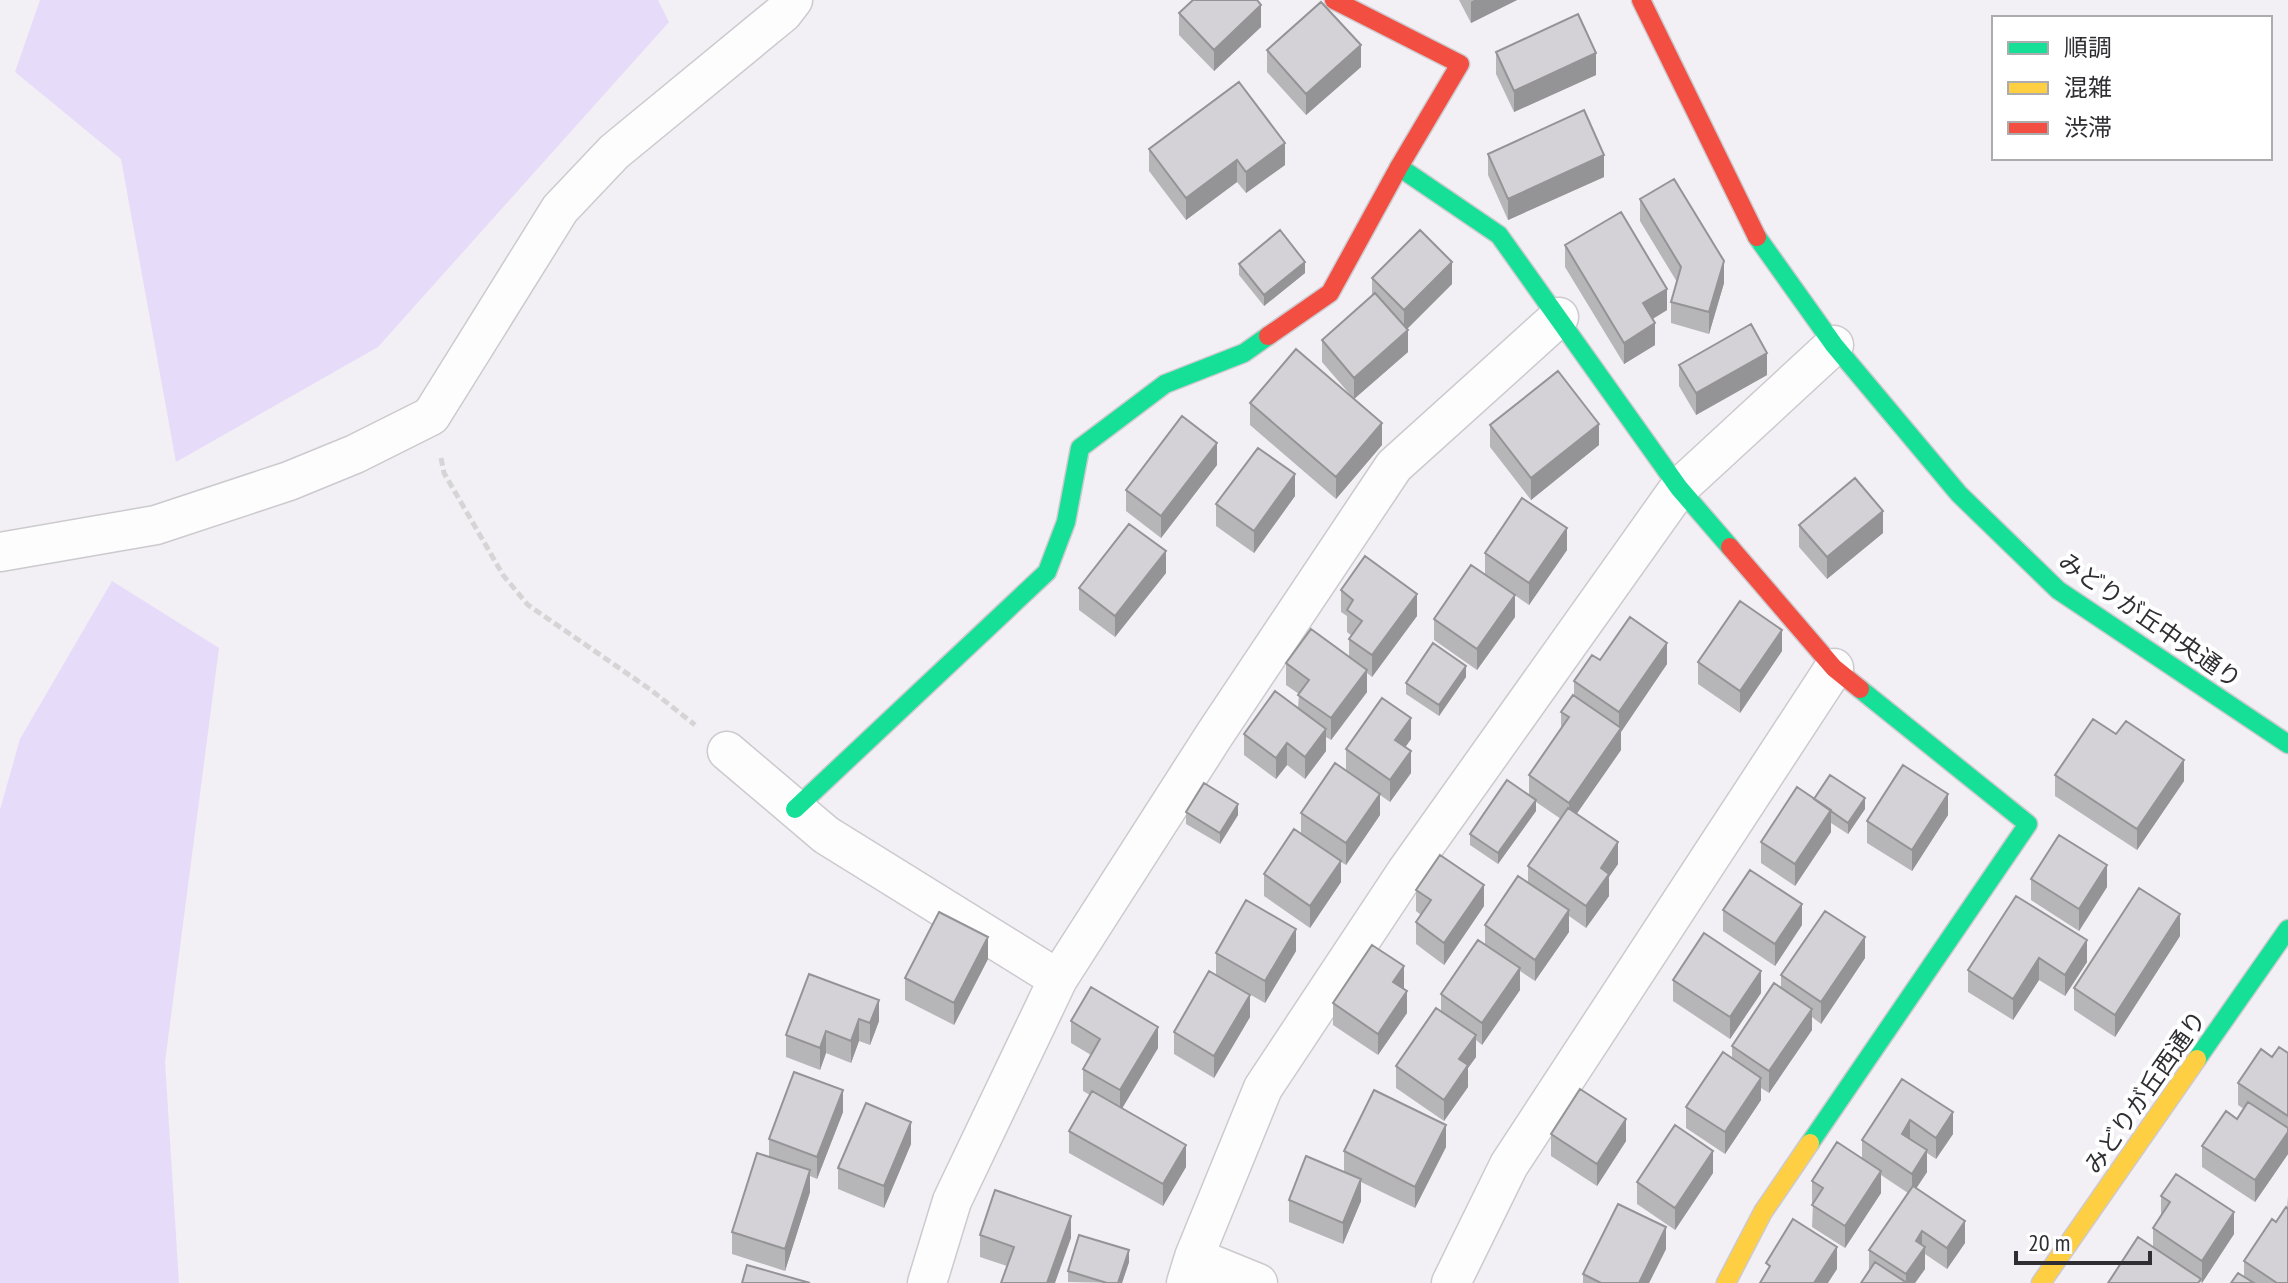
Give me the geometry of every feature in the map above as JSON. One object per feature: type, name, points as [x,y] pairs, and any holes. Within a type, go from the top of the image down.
[{"type":"street","points":[[0,552],[156,525],[289,481],[355,454],[431,416],[560,209],[614,152],[783,13],[793,0]]},
{"type":"street","points":[[795,809],[1047,572],[1066,522],[1080,448],[1165,384],[1244,353],[1330,293],[1460,64],[1334,0]]},
{"type":"street","name":"みどりが丘中央通り","points":[[1641,0],[1751,228],[1834,345],[1959,494],[2058,590],[2288,744]]},
{"type":"street","points":[[1399,167],[1499,235],[1679,488],[1834,668],[2028,824],[1763,1212],[1726,1283]]},
{"type":"street","points":[[927,1283],[952,1201],[1058,979],[1215,734],[1394,466],[1559,317]]},
{"type":"street","points":[[1258,1283],[1190,1270],[1263,1088],[1406,872],[1679,488],[1834,345]]},
{"type":"street","points":[[1451,1283],[1509,1165],[1834,668]]},
{"type":"street","points":[[727,751],[826,835],[1058,979]]},
{"type":"street","name":"みどりが丘西通り","points":[[2041,1283],[2288,929]]},
{"type":"path","points":[[431,416],[444,473],[503,575],[528,605],[651,690],[727,751]]},
{"type":"shaded area","points":[[40,0],[658,0],[669,22],[378,347],[176,462],[121,159],[15,72]]},
{"type":"shaded area","points":[[112,581],[219,648],[165,1062],[179,1283],[0,1283],[0,810],[20,739]]},
{"type":"building","points":[[1193,0],[1257,0],[1261,5],[1214,50],[1179,13]]},
{"type":"building","points":[[1321,2],[1361,45],[1306,94],[1267,50]]},
{"type":"building","points":[[1578,14],[1596,53],[1514,91],[1496,52]]},
{"type":"building","points":[[1239,82],[1285,143],[1246,172],[1237,160],[1186,198],[1149,149]]},
{"type":"building","points":[[1584,110],[1604,155],[1508,199],[1488,154]]},
{"type":"building","points":[[1674,179],[1724,261],[1709,312],[1671,302],[1681,267],[1640,199]]},
{"type":"building","points":[[1621,212],[1667,289],[1643,303],[1655,323],[1624,343],[1565,245]]},
{"type":"building","points":[[1280,230],[1305,262],[1264,295],[1239,264]]},
{"type":"building","points":[[1420,230],[1452,262],[1404,310],[1372,278]]},
{"type":"building","points":[[1375,293],[1408,330],[1354,378],[1322,340]]},
{"type":"building","points":[[1751,324],[1767,353],[1696,393],[1679,365]]},
{"type":"building","points":[[1296,349],[1382,423],[1336,477],[1250,403]]},
{"type":"building","points":[[1558,371],[1599,424],[1531,478],[1490,425]]},
{"type":"building","points":[[1182,416],[1217,443],[1161,516],[1126,490]]},
{"type":"building","points":[[1258,448],[1295,474],[1254,531],[1216,504]]},
{"type":"building","points":[[1855,478],[1883,511],[1827,557],[1799,525]]},
{"type":"building","points":[[1522,498],[1567,528],[1529,583],[1485,553]]},
{"type":"building","points":[[1129,524],[1166,551],[1115,616],[1079,588]]},
{"type":"building","points":[[1365,556],[1417,594],[1372,655],[1349,639],[1362,621],[1347,610],[1353,600],[1341,590]]},
{"type":"building","points":[[1471,565],[1515,595],[1477,649],[1434,619]]},
{"type":"building","points":[[1740,601],[1782,630],[1740,691],[1698,662]]},
{"type":"building","points":[[1630,617],[1667,643],[1619,712],[1574,681],[1592,655],[1600,660]]},
{"type":"building","points":[[1311,629],[1367,670],[1331,718],[1298,695],[1309,680],[1286,663]]},
{"type":"building","points":[[1433,643],[1466,666],[1439,705],[1406,683]]},
{"type":"building","points":[[1275,691],[1326,729],[1305,757],[1287,743],[1276,758],[1244,734]]},
{"type":"building","points":[[1573,695],[1621,728],[1569,803],[1529,775],[1569,717],[1561,712]]},
{"type":"building","points":[[1382,698],[1411,718],[1395,740],[1411,751],[1390,780],[1346,749]]},
{"type":"building","points":[[2093,719],[2116,734],[2126,721],[2184,760],[2137,829],[2055,775]]},
{"type":"building","points":[[1335,763],[1380,794],[1346,843],[1301,813]]},
{"type":"building","points":[[1903,765],[1948,794],[1912,850],[1867,821]]},
{"type":"building","points":[[1830,775],[1865,798],[1848,823],[1814,799]]},
{"type":"building","points":[[1507,780],[1536,800],[1498,853],[1470,834]]},
{"type":"building","points":[[1204,783],[1238,804],[1220,833],[1186,812]]},
{"type":"building","points":[[1797,787],[1831,810],[1795,864],[1761,842]]},
{"type":"building","points":[[1568,808],[1618,842],[1601,868],[1609,874],[1586,906],[1528,866]]},
{"type":"building","points":[[1294,829],[1341,861],[1310,906],[1264,874]]},
{"type":"building","points":[[2059,835],[2107,865],[2079,909],[2031,879]]},
{"type":"building","points":[[1440,855],[1484,885],[1444,943],[1416,922],[1431,900],[1416,890]]},
{"type":"building","points":[[1750,870],[1802,904],[1775,944],[1723,910]]},
{"type":"building","points":[[1518,876],[1569,910],[1535,960],[1485,925]]},
{"type":"building","points":[[2139,888],[2180,914],[2115,1015],[2074,988]]},
{"type":"building","points":[[2016,896],[2087,940],[2065,975],[2039,958],[2013,999],[1968,970]]},
{"type":"building","points":[[1246,900],[1296,929],[1265,981],[1216,953]]},
{"type":"building","points":[[1825,911],[1865,937],[1821,1002],[1781,975]]},
{"type":"building","points":[[939,912],[988,937],[954,1003],[905,978]]},
{"type":"building","points":[[1704,933],[1761,971],[1730,1017],[1673,980]]},
{"type":"building","points":[[1478,940],[1520,968],[1482,1023],[1441,994]]},
{"type":"building","points":[[1372,945],[1404,966],[1393,982],[1407,991],[1378,1034],[1333,1003]]},
{"type":"building","points":[[1209,971],[1250,995],[1214,1056],[1174,1032]]},
{"type":"building","points":[[809,974],[879,1000],[870,1023],[859,1019],[851,1041],[826,1031],[820,1048],[786,1035]]},
{"type":"building","points":[[1774,983],[1812,1009],[1769,1071],[1732,1046]]},
{"type":"building","points":[[1091,987],[1158,1027],[1120,1090],[1083,1069],[1100,1039],[1071,1021]]},
{"type":"building","points":[[1436,1008],[1476,1035],[1459,1059],[1468,1065],[1444,1100],[1396,1066]]},
{"type":"building","points":[[2279,1047],[2288,1053],[2288,1116],[2238,1083],[2261,1049],[2272,1057]]},
{"type":"building","points":[[1723,1052],[1761,1078],[1725,1132],[1686,1107]]},
{"type":"building","points":[[794,1072],[843,1090],[817,1157],[769,1139]]},
{"type":"building","points":[[1902,1079],[1953,1112],[1936,1138],[1910,1120],[1902,1134],[1927,1150],[1912,1174],[1862,1140]]},
{"type":"building","points":[[1580,1089],[1626,1119],[1597,1164],[1551,1134]]},
{"type":"building","points":[[1374,1090],[1446,1125],[1415,1187],[1344,1151]]},
{"type":"building","points":[[1092,1091],[1186,1145],[1163,1184],[1069,1131]]},
{"type":"building","points":[[2248,1102],[2288,1128],[2255,1180],[2202,1146],[2226,1111],[2237,1119]]},
{"type":"building","points":[[866,1103],[911,1122],[884,1186],[838,1168]]},
{"type":"building","points":[[1675,1125],[1713,1151],[1675,1208],[1637,1182]]},
{"type":"building","points":[[1837,1142],[1881,1171],[1845,1226],[1812,1205],[1823,1188],[1812,1181]]},
{"type":"building","points":[[757,1153],[810,1170],[785,1249],[732,1232]]},
{"type":"building","points":[[1306,1156],[1361,1179],[1343,1223],[1289,1200]]},
{"type":"building","points":[[2176,1174],[2234,1212],[2202,1261],[2153,1228],[2170,1202],[2161,1196]]},
{"type":"building","points":[[1913,1186],[1965,1221],[1947,1248],[1922,1231],[1916,1241],[1925,1247],[1906,1274],[1869,1250]]},
{"type":"building","points":[[995,1190],[1071,1216],[1047,1283],[1001,1283],[1014,1247],[980,1235]]},
{"type":"building","points":[[1618,1204],[1666,1227],[1639,1283],[1601,1283],[1583,1274]]},
{"type":"building","points":[[2286,1207],[2288,1283],[2277,1283],[2244,1261],[2272,1219],[2276,1222]]},
{"type":"building","points":[[1793,1219],[1837,1247],[1814,1283],[1760,1283],[1770,1266],[1766,1263]]},
{"type":"building","points":[[1079,1235],[1129,1250],[1118,1283],[1107,1283],[1068,1271]]},
{"type":"building","points":[[2138,1237],[2201,1279],[2198,1283],[2108,1283]]},
{"type":"building","points":[[1875,1262],[1907,1283],[1861,1283]]},
{"type":"building","points":[[747,1265],[810,1283],[742,1283]]},
{"type":"building","points":[[2238,1273],[2254,1283],[2231,1283]]},
{"type":"traffic: fast","points":[[1399,167],[1499,235],[1679,488],[1730,547]]},
{"type":"traffic: fast","points":[[1757,237],[1834,345],[1959,494],[2058,590],[2288,744]]},
{"type":"traffic: fast","points":[[795,809],[1047,572],[1066,522],[1080,448],[1165,384],[1244,353],[1268,336]]},
{"type":"traffic: fast","points":[[1810,1143],[2028,824],[1860,689]]},
{"type":"traffic: fast","points":[[2197,1059],[2288,929]]},
{"type":"traffic: slow","points":[[2041,1283],[2197,1059]]},
{"type":"traffic: slow","points":[[1726,1283],[1763,1212],[1810,1143]]},
{"type":"traffic: jam","points":[[1268,336],[1330,293],[1460,64],[1334,0]]},
{"type":"traffic: jam","points":[[1641,0],[1757,237]]},
{"type":"traffic: jam","points":[[1730,547],[1834,668],[1860,689]]}]
